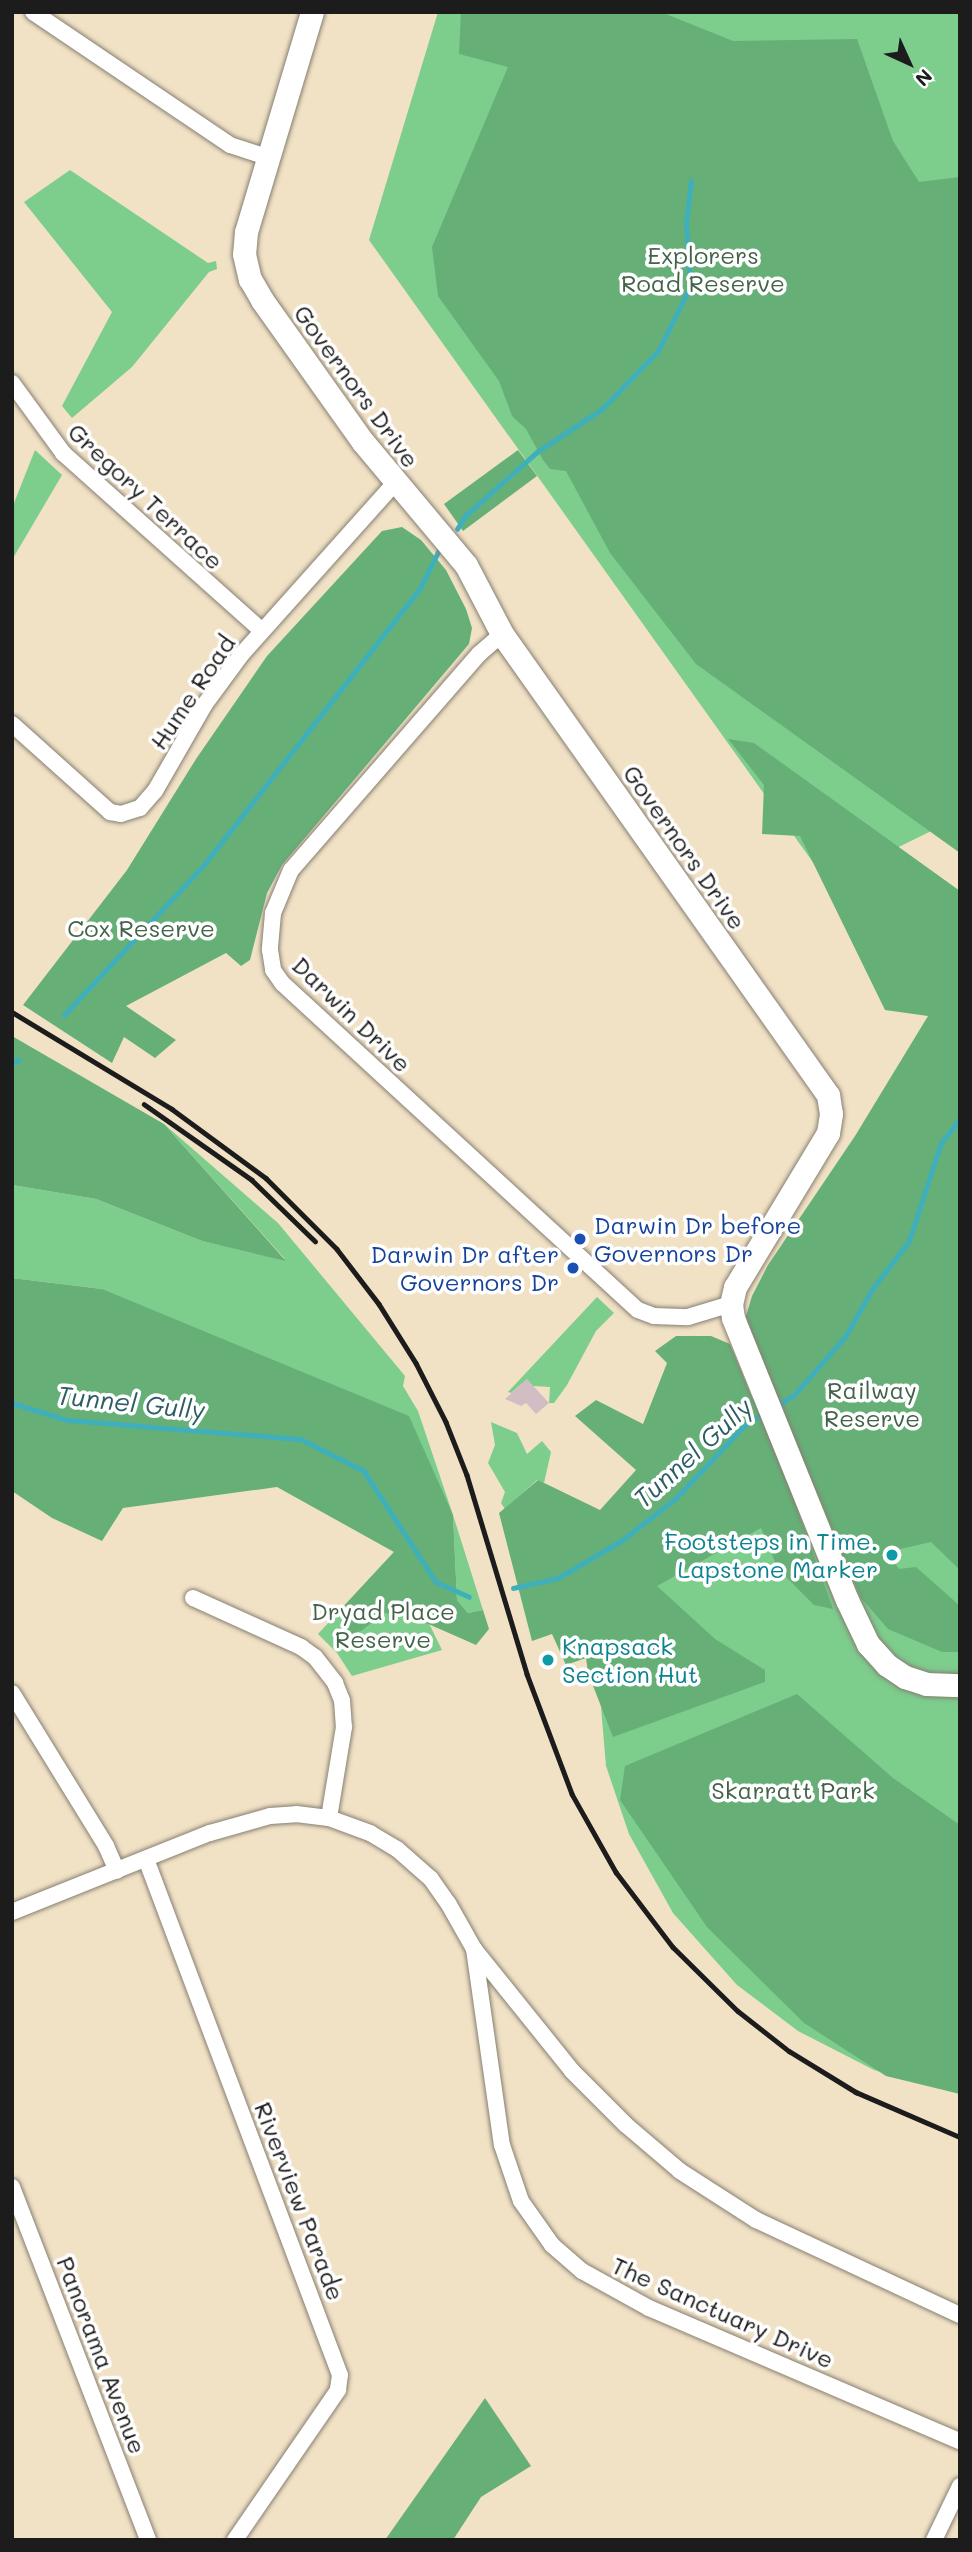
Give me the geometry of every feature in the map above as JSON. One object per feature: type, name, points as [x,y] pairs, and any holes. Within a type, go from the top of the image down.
[{"type":"main road","name":"Governors Drive","points":[[312,12],[245,238],[244,260],[250,279],[262,300],[396,483],[467,565],[502,634],[828,1095],[831,1114],[824,1143],[739,1280],[731,1304]]},
{"type":"main road","points":[[731,1304],[740,1338],[846,1600],[872,1649],[893,1670],[911,1679],[937,1685],[960,1685]]},
{"type":"street","points":[[33,12],[230,145],[268,157]]},
{"type":"street","name":"Gregory Terrace","points":[[12,383],[63,453],[261,631]]},
{"type":"street","name":"Hume Road","points":[[12,724],[110,812],[121,814],[134,811],[150,799],[215,691],[261,631],[396,483]]},
{"type":"street","name":"Darwin Drive","points":[[502,634],[479,654],[291,870],[273,912],[270,950],[273,970],[282,983],[638,1310],[654,1316],[688,1317],[731,1304]]},
{"type":"street","points":[[193,1598],[302,1647],[315,1657],[335,1683],[342,1699],[344,1727],[329,1818]]},
{"type":"street","points":[[12,1693],[106,1846],[117,1871]]},
{"type":"street","name":"The Sanctuary Drive","points":[[12,1912],[235,1824],[270,1816],[296,1814],[329,1818],[370,1833],[421,1868],[449,1903],[474,1950],[480,2008],[502,2145],[514,2185],[529,2215],[567,2259],[602,2283],[649,2308],[960,2441]]},
{"type":"street","name":"Riverview Parade","points":[[146,1859],[340,2375],[341,2383],[333,2397],[235,2540]]},
{"type":"street","points":[[474,1950],[590,2090],[645,2142],[709,2191],[792,2238],[960,2315]]},
{"type":"street","points":[[480,2008],[496,1998],[513,1997]]},
{"type":"street","name":"Panorama Avenue","points":[[12,2187],[148,2540]]},
{"type":"street","points":[[934,2540],[960,2486]]},
{"type":"shaded area","points":[[527,1379],[549,1403],[536,1414],[526,1403],[521,1406],[505,1399]]},
{"type":"green space","name":"Explorers Road Reserve","points":[[438,12],[960,12],[960,817],[827,882],[369,240]]},
{"type":"green space","name":"Explorers Road Reserve","points":[[461,12],[661,12],[733,41],[857,39],[893,141],[919,182],[960,177],[960,853],[696,664],[610,553],[566,471],[550,469],[526,429],[512,416],[499,381],[438,296],[432,247],[508,67],[459,54]]},
{"type":"green space","points":[[70,170],[208,263],[216,261],[217,269],[209,272],[132,367],[72,418],[62,406],[112,312],[24,202]]},
{"type":"green space","points":[[35,450],[62,475],[12,560],[12,508]]},
{"type":"green space","points":[[518,450],[537,476],[463,531],[444,504]]},
{"type":"green space","name":"Cox Reserve","points":[[402,527],[421,540],[446,570],[466,609],[472,628],[469,644],[282,865],[267,893],[250,960],[241,966],[226,953],[126,1006],[176,1040],[155,1058],[124,1037],[112,1063],[23,1005],[127,870],[196,759],[267,656],[382,531]]},
{"type":"green space","name":"Railway Reserve","points":[[728,739],[754,743],[960,891],[960,1570],[931,1542],[887,1552],[899,1569],[916,1567],[960,1606],[960,1652],[942,1652],[888,1629],[861,1598],[751,1335],[746,1316],[752,1296],[768,1265],[855,1136],[928,1016],[885,1010],[800,836],[762,834],[764,785]]},
{"type":"green space","points":[[12,1036],[164,1124],[286,1261],[202,1241],[96,1199],[12,1185]]},
{"type":"green space","name":"Skarratt Park","points":[[960,1106],[960,2094],[874,2070],[798,2031],[737,1985],[673,1913],[629,1834],[606,1766],[590,1578],[749,1401],[769,1385]]},
{"type":"green space","points":[[164,1124],[278,1223],[405,1376],[403,1386],[418,1411],[453,1515],[102,1289],[12,1278],[12,1185],[96,1199],[202,1241],[285,1259]]},
{"type":"green space","points":[[12,1278],[102,1289],[409,1416],[453,1515],[457,1600],[468,1613],[483,1610],[489,1629],[476,1645],[408,1615],[384,1613],[361,1631],[349,1635],[342,1624],[341,1609],[394,1552],[277,1487],[123,1508],[102,1541],[52,1518],[12,1491]]},
{"type":"green space","points":[[597,1297],[614,1313],[596,1331],[567,1385],[554,1403],[549,1403],[550,1387],[533,1386],[527,1379],[511,1393],[508,1392]]},
{"type":"green space","points":[[676,1336],[711,1336],[730,1344],[788,1484],[833,1609],[814,1605],[778,1569],[761,1528],[657,1586],[715,1639],[765,1670],[765,1682],[613,1737],[588,1673],[586,1658],[566,1665],[552,1634],[532,1641],[499,1513],[538,1480],[600,1510],[636,1470],[575,1416],[596,1400],[643,1424],[667,1363],[655,1351]]},
{"type":"green space","points":[[491,1422],[517,1433],[527,1454],[542,1441],[551,1452],[544,1483],[537,1480],[505,1509],[501,1503],[505,1492],[488,1463],[495,1445]]},
{"type":"green space","points":[[453,1515],[483,1610],[468,1613],[457,1600]]},
{"type":"green space","name":"Dryad Place Reserve","points":[[394,1552],[442,1650],[352,1676],[337,1653],[318,1634]]},
{"type":"green space","points":[[797,1694],[893,1778],[960,1825],[960,2094],[886,2076],[804,2023],[707,1927],[620,1800],[625,1766]]},
{"type":"green space","points":[[485,2398],[531,2466],[481,2497],[453,2540],[385,2540]]},
{"type":"waterway","points":[[457,529],[466,515],[537,452],[602,409],[658,351],[690,287],[686,224],[691,181]]},
{"type":"waterway","points":[[64,1015],[203,866],[420,588],[439,550]]},
{"type":"waterway","points":[[12,1063],[18,1060]]},
{"type":"waterway","name":"Tunnel Gully","points":[[775,1407],[794,1395],[845,1337],[873,1288],[909,1241],[941,1143],[960,1119]]},
{"type":"waterway","name":"Tunnel Gully","points":[[12,1403],[68,1420],[301,1439],[364,1471],[436,1582],[469,1597]]},
{"type":"waterway","name":"Tunnel Gully","points":[[513,1588],[558,1578],[621,1541],[675,1499],[746,1424],[764,1413]]},
{"type":"railway","points":[[12,1012],[172,1109],[266,1178],[337,1249],[379,1304],[416,1363],[446,1422],[467,1475],[527,1674],[572,1794],[616,1872],[673,1947],[738,2011],[789,2051],[856,2092],[960,2137]]},
{"type":"railway","points":[[144,1104],[252,1180],[315,1241]]},
{"type":"place","name":"Darwin Dr before Governors Dr","points":[[580,1239]]},
{"type":"place","name":"Darwin Dr after Governors Dr","points":[[573,1268]]},
{"type":"place","name":"Footsteps in Time. Lapstone Marker","points":[[892,1555]]},
{"type":"place","name":"Knapsack Section Hut","points":[[548,1660]]}]
